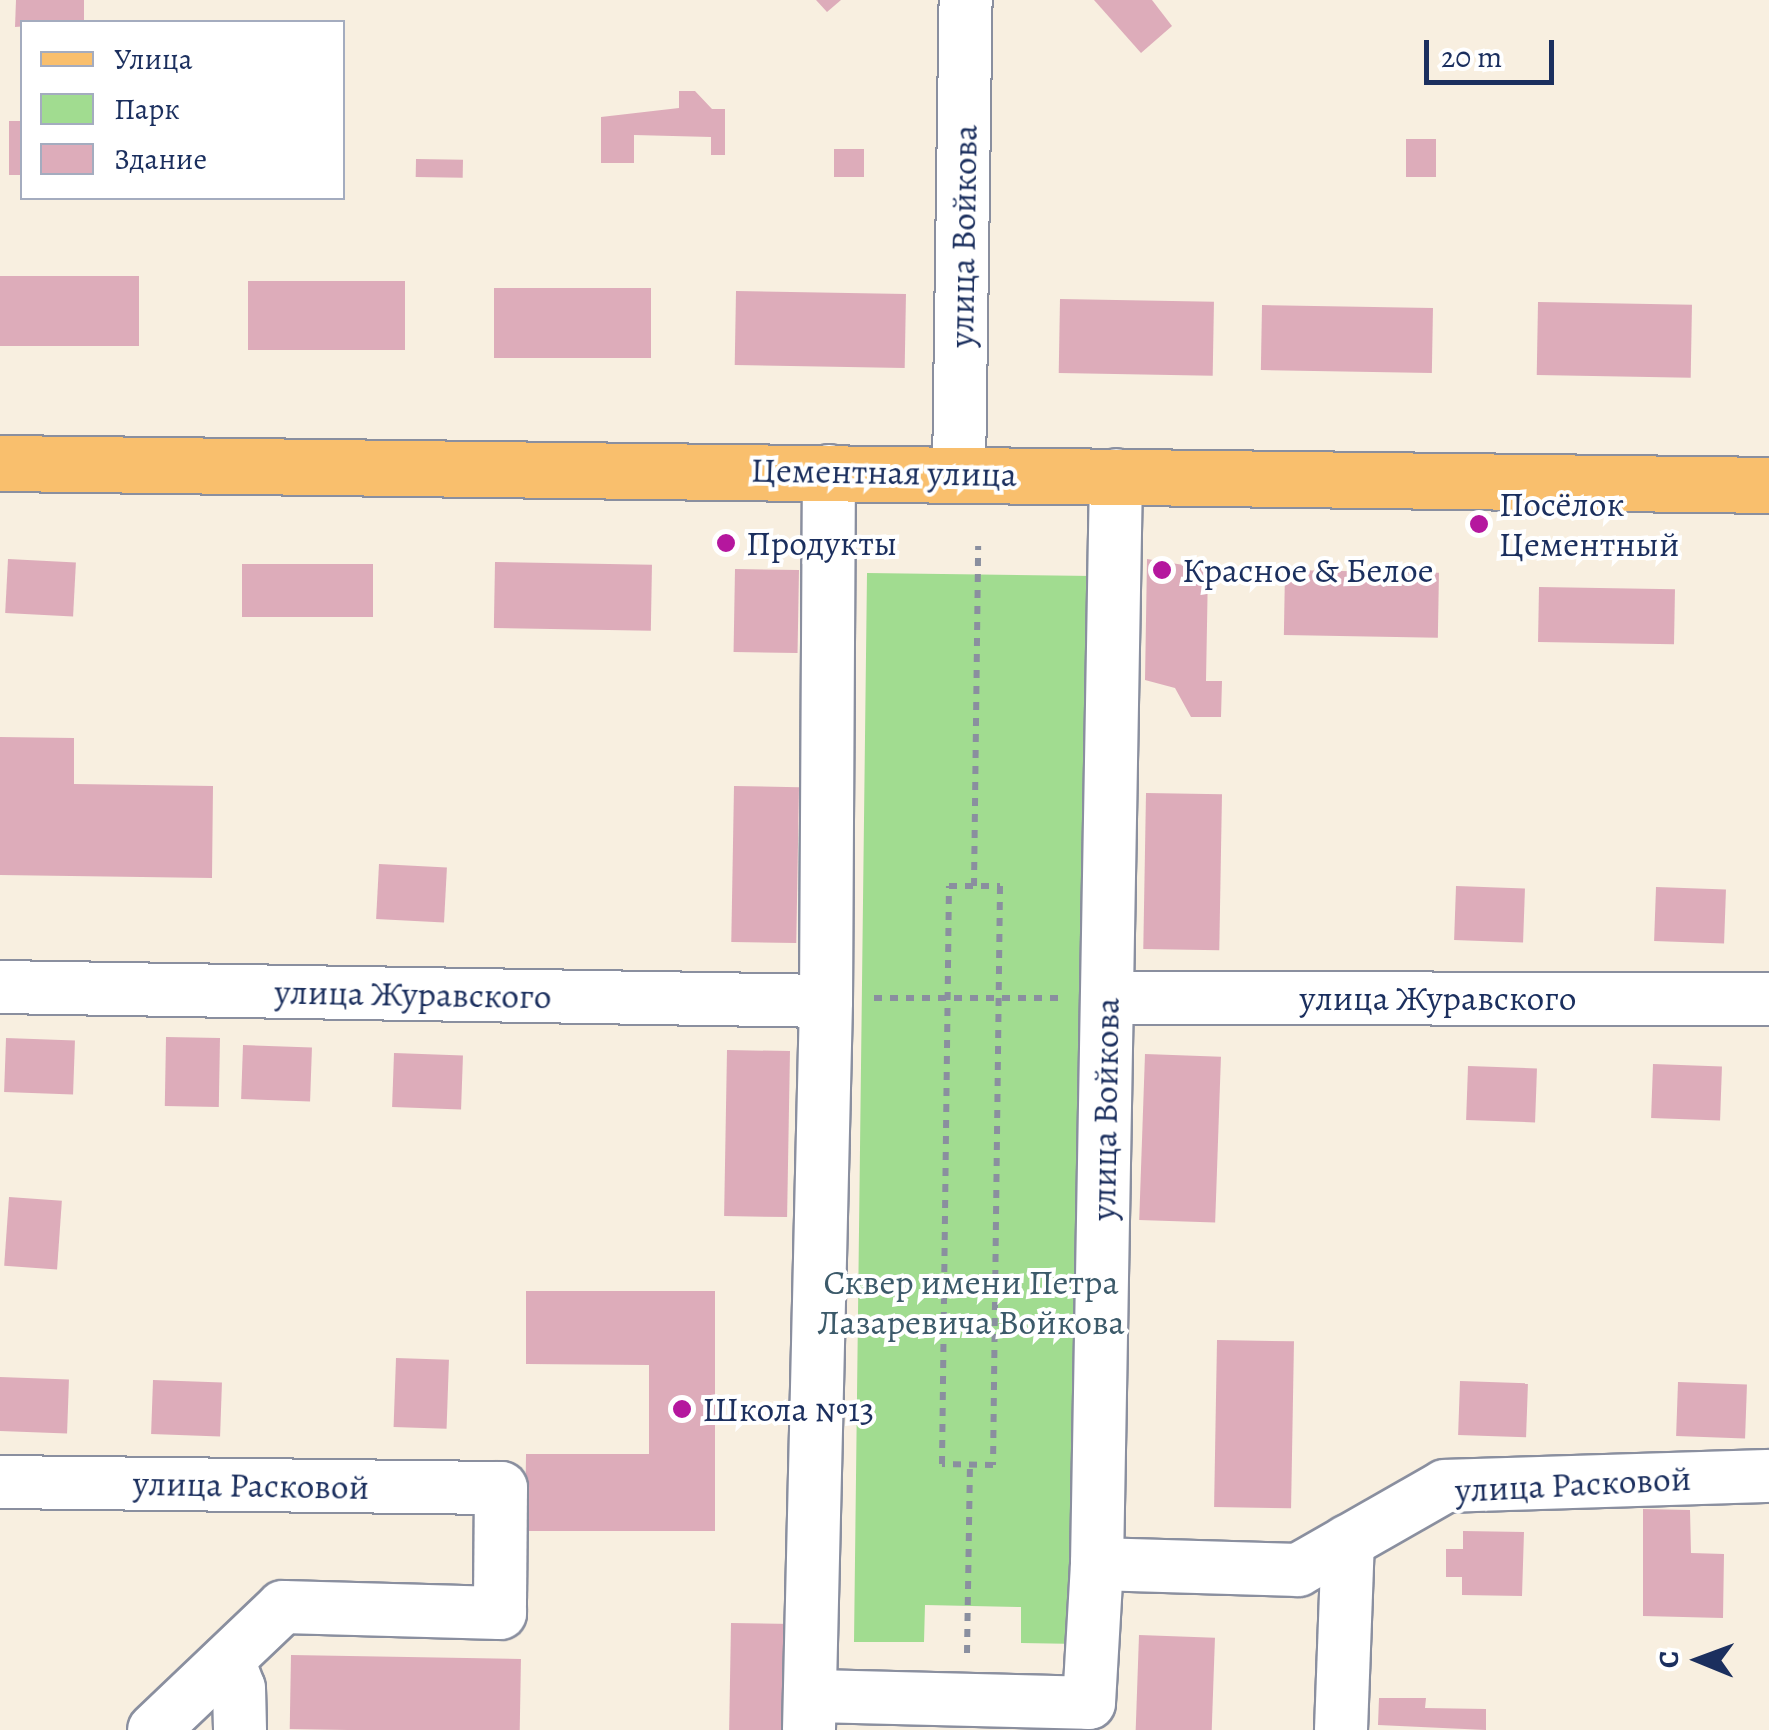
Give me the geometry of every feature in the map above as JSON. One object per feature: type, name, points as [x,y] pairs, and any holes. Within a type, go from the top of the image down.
[{"type":"main road","name":"Цементная улица","points":[[0,464],[1769,485]]},
{"type":"street","name":"улица Войкова","points":[[959,473],[966,0]]},
{"type":"street","name":"улица Войкова","points":[[829,471],[826,1001],[810,1713],[967,1703],[1089,1717],[1098,1564],[1116,476]]},
{"type":"street","name":"улица Журавского","points":[[0,987],[826,1001]]},
{"type":"street","name":"улица Журавского","points":[[1107,998],[1769,999]]},
{"type":"street","name":"улица Расковой","points":[[1098,1564],[1298,1570],[1445,1486],[1769,1476]]},
{"type":"street","name":"улица Расковой","points":[[0,1482],[501,1488],[500,1612],[283,1608],[228,1660]]},
{"type":"street","points":[[1341,1730],[1348,1542]]},
{"type":"street","points":[[154,1730],[228,1660],[239,1688],[240,1730]]},
{"type":"path","points":[[974,886],[978,546]]},
{"type":"path","points":[[949,886],[974,886],[1000,886],[993,1465],[942,1464],[949,886]]},
{"type":"path","points":[[826,1001],[1107,998]]},
{"type":"path","points":[[967,1703],[970,1464]]},
{"type":"green space","name":"Сквер имени Петра Лазаревича Войкова","points":[[867,573],[1093,576],[1080,1644],[1021,1643],[1021,1607],[925,1605],[924,1642],[854,1642]]},
{"type":"building","points":[[16,0],[84,0],[84,20],[20,20],[20,27],[15,27]]},
{"type":"building","points":[[816,0],[841,0],[827,12]]},
{"type":"building","points":[[1094,0],[1152,0],[1172,26],[1141,53]]},
{"type":"building","points":[[679,91],[695,91],[712,109],[725,109],[725,155],[711,155],[711,137],[634,135],[634,163],[601,163],[601,117],[679,108]]},
{"type":"building","points":[[9,121],[20,121],[20,175],[9,175]]},
{"type":"building","points":[[1406,139],[1436,139],[1436,177],[1406,177]]},
{"type":"building","points":[[834,149],[864,149],[864,177],[834,177]]},
{"type":"building","points":[[416,159],[463,160],[463,178],[416,177]]},
{"type":"building","points":[[0,276],[139,276],[139,346],[0,346]]},
{"type":"building","points":[[248,281],[405,281],[405,350],[248,350]]},
{"type":"building","points":[[494,288],[651,288],[651,358],[494,358]]},
{"type":"building","points":[[736,291],[906,294],[905,368],[735,365]]},
{"type":"building","points":[[1060,299],[1214,302],[1213,376],[1059,373]]},
{"type":"building","points":[[1538,302],[1692,305],[1691,378],[1537,375]]},
{"type":"building","points":[[1262,305],[1433,308],[1432,373],[1261,370]]},
{"type":"building","points":[[8,559],[76,563],[73,616],[5,613]]},
{"type":"building","points":[[1147,559],[1208,569],[1206,681],[1222,681],[1221,717],[1191,717],[1175,688],[1145,680]]},
{"type":"building","points":[[495,562],[652,565],[651,631],[494,628]]},
{"type":"building","points":[[242,564],[373,564],[373,617],[242,617]]},
{"type":"building","points":[[735,569],[799,570],[798,653],[734,652]]},
{"type":"building","points":[[1285,570],[1439,573],[1438,638],[1284,635]]},
{"type":"building","points":[[1539,587],[1675,589],[1674,644],[1538,642]]},
{"type":"building","points":[[0,737],[74,738],[74,784],[213,786],[212,878],[0,875]]},
{"type":"building","points":[[734,786],[799,787],[796,943],[731,942]]},
{"type":"building","points":[[1146,793],[1222,794],[1219,950],[1143,949]]},
{"type":"building","points":[[379,864],[447,868],[444,922],[376,919]]},
{"type":"building","points":[[1456,886],[1525,888],[1523,942],[1454,940]]},
{"type":"building","points":[[1656,887],[1726,889],[1724,943],[1654,941]]},
{"type":"building","points":[[166,1037],[220,1038],[219,1107],[165,1106]]},
{"type":"building","points":[[6,1038],[75,1040],[73,1094],[4,1092]]},
{"type":"building","points":[[243,1045],[312,1047],[310,1101],[241,1099]]},
{"type":"building","points":[[727,1050],[790,1051],[787,1217],[724,1216]]},
{"type":"building","points":[[394,1053],[463,1055],[461,1109],[392,1107]]},
{"type":"building","points":[[1145,1054],[1221,1057],[1215,1223],[1139,1220]]},
{"type":"building","points":[[1653,1064],[1722,1066],[1720,1120],[1651,1118]]},
{"type":"building","points":[[1468,1066],[1537,1068],[1535,1122],[1466,1120]]},
{"type":"building","points":[[9,1197],[62,1201],[57,1270],[4,1266]]},
{"type":"building","name":"Школа №13","points":[[526,1291],[715,1291],[715,1531],[525,1531],[526,1454],[649,1454],[649,1365],[526,1364]]},
{"type":"building","points":[[1217,1340],[1294,1341],[1291,1508],[1214,1507]]},
{"type":"building","points":[[396,1358],[449,1360],[447,1429],[394,1427]]},
{"type":"building","points":[[0,1377],[69,1379],[67,1433],[0,1431]]},
{"type":"building","points":[[153,1380],[222,1382],[220,1436],[151,1434]]},
{"type":"building","points":[[1460,1381],[1528,1383],[1526,1437],[1458,1435]]},
{"type":"building","points":[[1678,1382],[1747,1384],[1745,1438],[1676,1436]]},
{"type":"building","points":[[1643,1509],[1690,1510],[1691,1553],[1724,1554],[1723,1618],[1643,1616]]},
{"type":"building","points":[[1463,1531],[1524,1532],[1522,1596],[1462,1595],[1462,1577],[1446,1577],[1446,1549],[1463,1549]]},
{"type":"building","points":[[731,1623],[794,1624],[792,1730],[729,1730]]},
{"type":"building","points":[[1139,1635],[1215,1638],[1212,1730],[1136,1730]]},
{"type":"building","points":[[291,1655],[521,1659],[520,1730],[290,1729]]},
{"type":"building","points":[[1379,1698],[1426,1698],[1425,1708],[1486,1709],[1486,1730],[1378,1725]]},
{"type":"place","name":"Посёлок Цементный","points":[[1479,524]]},
{"type":"place","name":"Продукты","points":[[726,543]]},
{"type":"place","name":"Красное & Белое","points":[[1162,570]]},
{"type":"place","name":"Школа №13","points":[[682,1409]]}]
